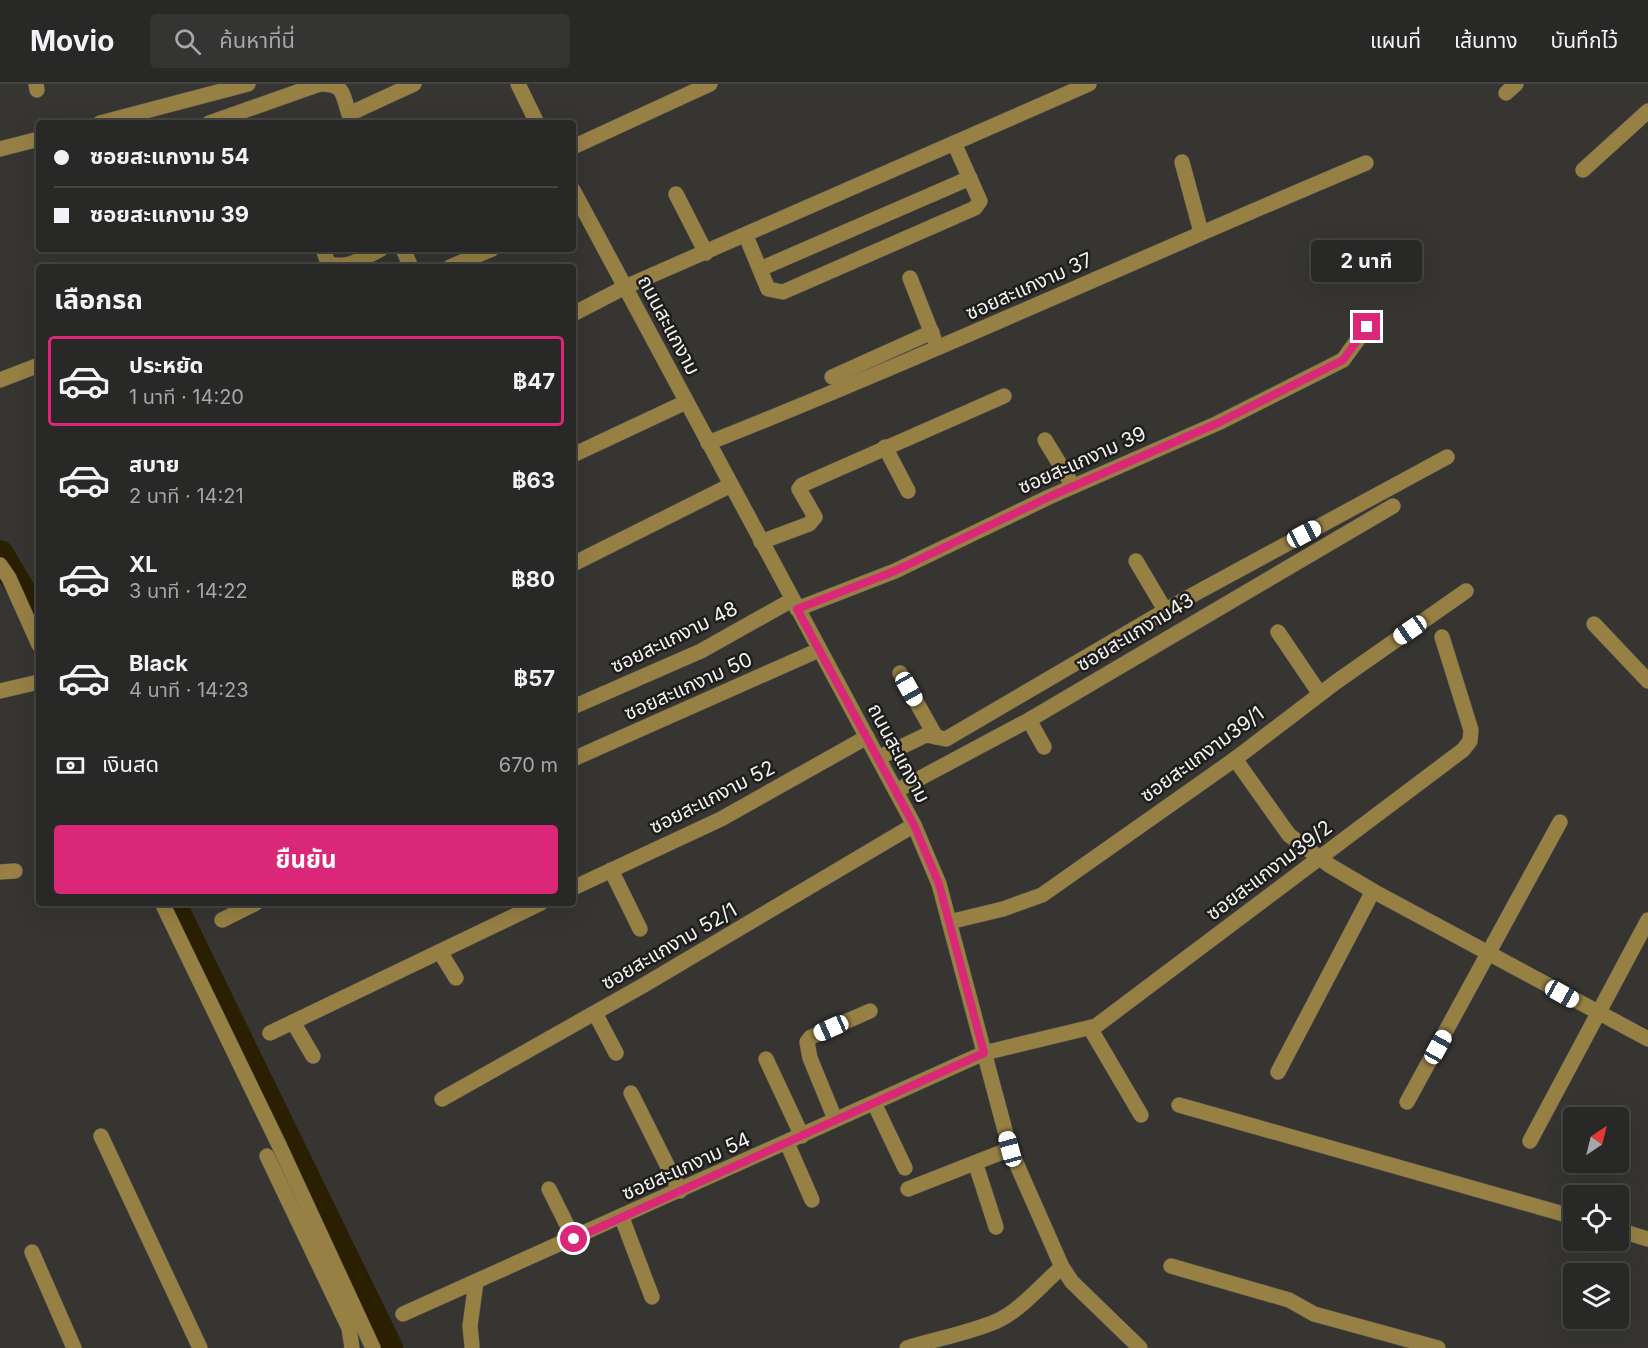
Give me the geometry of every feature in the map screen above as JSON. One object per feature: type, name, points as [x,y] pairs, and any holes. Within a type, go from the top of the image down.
[{"type":"street","points":[[111,120],[248,84]]},
{"type":"street","points":[[218,120],[320,84],[334,84],[340,88],[351,119],[414,84]]},
{"type":"street","points":[[518,84],[536,120]]},
{"type":"street","points":[[576,146],[710,84]]},
{"type":"street","points":[[576,312],[625,287],[747,236],[1089,84]]},
{"type":"street","points":[[1583,170],[1648,111]]},
{"type":"street","points":[[0,149],[36,140]]},
{"type":"street","points":[[747,236],[768,289],[783,292],[975,208],[980,201],[954,143]]},
{"type":"street","points":[[1182,162],[1201,232]]},
{"type":"street","name":"ซอยสะแกงาม 37","points":[[708,443],[938,349],[1201,232],[1366,164]]},
{"type":"street","points":[[760,269],[970,178]]},
{"type":"street","points":[[676,194],[706,253]]},
{"type":"street","name":"ถนนสะแกงาม","points":[[578,212],[625,287],[914,825],[939,884],[1010,1149],[1062,1267],[1072,1282],[1140,1348]]},
{"type":"street","points":[[324,252],[328,262],[332,264]]},
{"type":"street","points":[[350,264],[375,252]]},
{"type":"street","points":[[457,264],[485,252]]},
{"type":"street","points":[[909,278],[938,349]]},
{"type":"street","name":"ซอยสะแกงาม 39","points":[[795,604],[895,571],[1073,486],[1218,423],[1343,360],[1367,327]]},
{"type":"street","points":[[832,377],[932,332]]},
{"type":"street","points":[[0,380],[36,366]]},
{"type":"street","points":[[761,542],[809,524],[815,517],[799,489],[802,485],[1004,396]]},
{"type":"street","points":[[576,454],[686,402]]},
{"type":"street","points":[[1045,440],[1073,486]]},
{"type":"street","points":[[885,447],[908,491]]},
{"type":"street","points":[[878,758],[926,735],[946,739],[1165,610],[1447,457]]},
{"type":"street","points":[[576,562],[730,485]]},
{"type":"street","name":"ซอยสะแกงาม43","points":[[896,791],[1029,720],[1393,506]]},
{"type":"street","points":[[1136,561],[1165,610]]},
{"type":"street","points":[[0,566],[9,578],[36,638]]},
{"type":"street","name":"ซอยสะแกงาม39/1","points":[[949,922],[1003,909],[1042,895],[1235,759],[1320,694],[1466,591]]},
{"type":"street","name":"ซอยสะแกงาม 48","points":[[576,706],[701,651],[795,604]]},
{"type":"street","points":[[1594,624],[1648,681]]},
{"type":"street","points":[[1278,632],[1320,694]]},
{"type":"street","name":"ซอยสะแกงาม39/2","points":[[984,1053],[1096,1026],[1463,750],[1470,741],[1471,730],[1442,637]]},
{"type":"street","name":"ซอยสะแกงาม 50","points":[[576,758],[819,650]]},
{"type":"street","points":[[900,673],[936,737]]},
{"type":"street","points":[[0,692],[36,683]]},
{"type":"street","points":[[1029,720],[1044,747]]},
{"type":"street","name":"ซอยสะแกงาม 52","points":[[576,887],[721,819],[867,737]]},
{"type":"street","points":[[1235,759],[1289,835],[1319,857],[1373,891],[1648,1039]]},
{"type":"street","points":[[1407,1102],[1560,822]]},
{"type":"street","name":"ซอยสะแกงาม 52/1","points":[[442,1099],[595,1013],[914,825]]},
{"type":"street","points":[[611,870],[640,929]]},
{"type":"street","points":[[1278,1072],[1373,891]]},
{"type":"street","points":[[163,906],[279,1145],[373,1348]]},
{"type":"street","points":[[222,920],[250,906]]},
{"type":"street","points":[[270,1033],[535,906]]},
{"type":"street","points":[[1530,1142],[1648,920]]},
{"type":"street","points":[[440,952],[456,978]]},
{"type":"street","points":[[835,1119],[810,1058],[807,1042],[811,1037],[870,1011]]},
{"type":"street","points":[[595,1013],[616,1053]]},
{"type":"street","points":[[293,1022],[313,1056]]},
{"type":"street","points":[[1090,1028],[1141,1115]]},
{"type":"street","name":"ซอยสะแกงาม 54","points":[[403,1314],[622,1218],[984,1053]]},
{"type":"street","points":[[766,1059],[802,1136]]},
{"type":"street","points":[[631,1093],[680,1191]]},
{"type":"street","points":[[874,1103],[905,1168]]},
{"type":"street","points":[[1179,1105],[1563,1214]]},
{"type":"street","points":[[101,1136],[200,1348]]},
{"type":"street","points":[[787,1143],[812,1200]]},
{"type":"street","points":[[908,1189],[976,1165],[1010,1149]]},
{"type":"street","points":[[267,1156],[349,1328],[352,1348]]},
{"type":"street","points":[[976,1165],[996,1227]]},
{"type":"street","points":[[549,1189],[574,1239]]},
{"type":"street","points":[[622,1218],[652,1297]]},
{"type":"street","points":[[1629,1233],[1648,1239]]},
{"type":"street","points":[[32,1252],[74,1348]]},
{"type":"street","points":[[1172,1266],[1289,1300],[1314,1314],[1438,1348]]},
{"type":"street","points":[[907,1348],[998,1320],[1029,1299],[1036,1288],[1062,1267]]},
{"type":"street","points":[[472,1346],[470,1326],[477,1282]]},
{"type":"waterway","points":[[0,554],[36,615]]},
{"type":"waterway","points":[[173,906],[389,1348]]},
{"type":"route","points":[[574,1239],[984,1053],[939,884],[914,825],[797,609],[895,571],[1049,497],[1218,423],[1343,360],[1352,351],[1367,327]]}]
